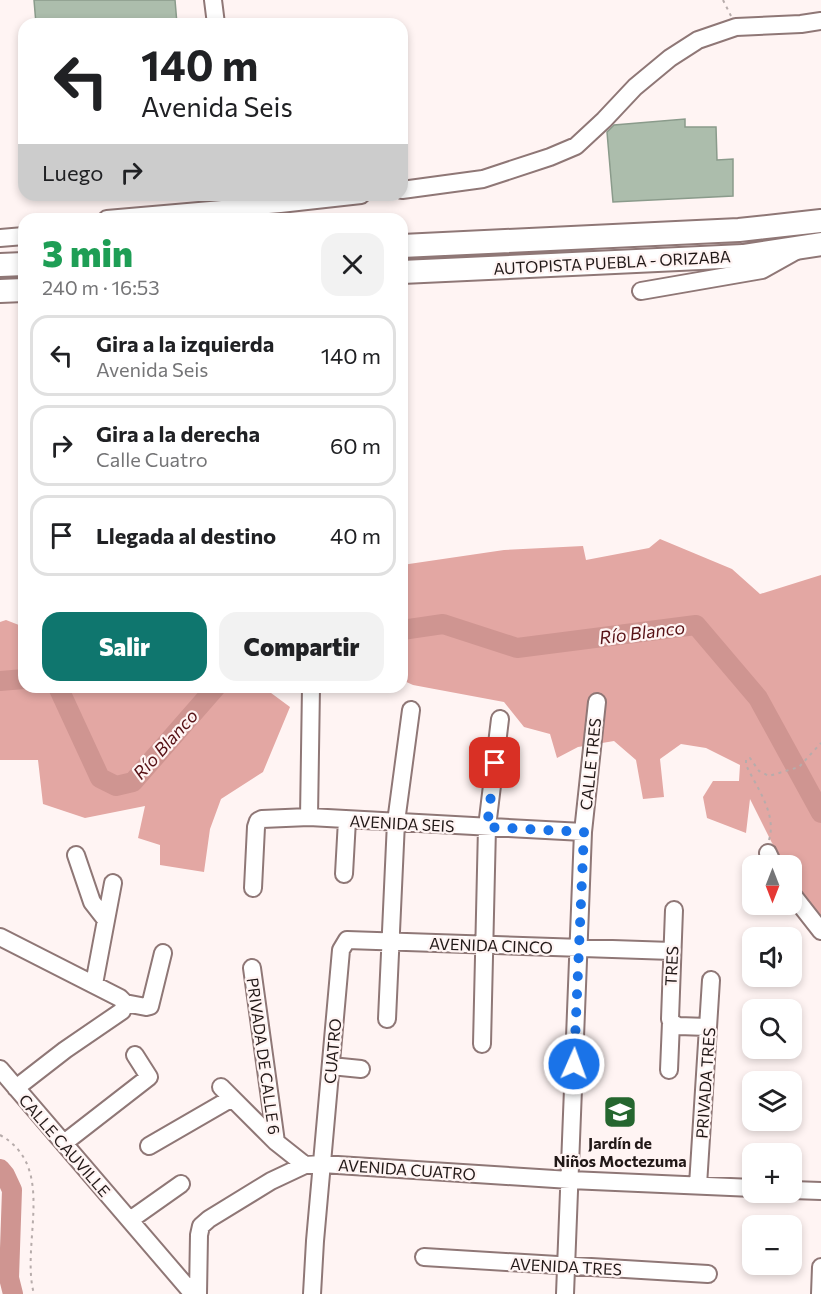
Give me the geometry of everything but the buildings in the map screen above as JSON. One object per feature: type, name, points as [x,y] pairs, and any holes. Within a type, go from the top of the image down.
[{"type":"highway","name":"AUTOPISTA PUEBLA - ORIZABA","points":[[408,246],[739,230],[821,221]]},
{"type":"highway","name":"AUTOPISTA PUEBLA - ORIZABA","points":[[408,272],[743,256],[813,245]]},
{"type":"highway","points":[[0,265],[18,264]]},
{"type":"highway","points":[[0,291],[18,290]]},
{"type":"street","points":[[213,0],[215,18]]},
{"type":"street","points":[[408,189],[483,179],[576,146],[635,87],[670,58],[698,40],[736,27],[821,21]]},
{"type":"street","points":[[176,213],[307,201]]},
{"type":"street","points":[[0,237],[18,236]]},
{"type":"street","points":[[640,291],[762,270],[813,245]]},
{"type":"street","points":[[309,817],[311,693]]},
{"type":"street","name":"CALLE TRES","points":[[565,1294],[584,832],[597,702]]},
{"type":"street","points":[[387,1019],[396,822],[411,710]]},
{"type":"street","points":[[482,1044],[487,827],[500,719]]},
{"type":"street","name":"AVENIDA SEIS","points":[[253,888],[258,821],[262,819],[309,817],[584,832]]},
{"type":"street","points":[[344,874],[347,820]]},
{"type":"street","points":[[76,855],[92,902],[106,920]]},
{"type":"street","points":[[94,984],[113,883]]},
{"type":"street","points":[[802,907],[821,931]]},
{"type":"street","name":"TRES","points":[[669,1070],[674,910]]},
{"type":"street","points":[[0,937],[94,984],[125,1003],[146,1007],[150,1006],[163,953]]},
{"type":"street","name":"AVENIDA CINCO","points":[[347,940],[672,951]]},
{"type":"street","name":"CUATRO","points":[[312,1294],[314,1164],[331,1066],[341,950],[347,940]]},
{"type":"street","name":"PRIVADA DE CALLE 6","points":[[252,968],[276,1142],[314,1164]]},
{"type":"street","name":"PRIVADA TRES","points":[[698,1185],[711,980]]},
{"type":"street","points":[[16,1088],[65,1050],[122,1011],[125,1003]]},
{"type":"street","points":[[671,1022],[678,1026],[708,1027]]},
{"type":"street","points":[[64,1143],[149,1077],[135,1055]]},
{"type":"street","points":[[331,1066],[361,1069]]},
{"type":"street","name":"CALLE CAUVILLE","points":[[0,1069],[193,1294]]},
{"type":"street","points":[[149,1146],[226,1092],[276,1142]]},
{"type":"street","name":"AVENIDA CUATRO","points":[[198,1294],[201,1226],[262,1186],[314,1164],[570,1180],[698,1185]]},
{"type":"street","points":[[130,1220],[181,1184]]},
{"type":"street","points":[[698,1185],[742,1187]]},
{"type":"street","points":[[802,1190],[821,1191]]},
{"type":"street","name":"AVENIDA TRES","points":[[424,1257],[708,1274]]},
{"type":"street","points":[[820,1294],[821,1267]]},
{"type":"path","points":[[723,0],[736,27]]},
{"type":"path","points":[[770,855],[767,848],[772,827],[770,816],[746,765],[746,759],[750,758],[764,775],[769,776],[799,767],[821,743]]},
{"type":"path","points":[[0,1135],[21,1152],[30,1167],[32,1176],[31,1269],[34,1294]]},
{"type":"shaded area","points":[[660,539],[732,569],[760,594],[821,575],[821,916],[802,895],[802,855],[778,855],[750,799],[746,833],[707,818],[703,797],[713,781],[739,781],[740,765],[706,748],[681,744],[660,759],[664,797],[643,799],[636,760],[614,741],[578,747],[557,758],[550,734],[524,727],[504,702],[408,683],[408,564],[504,550],[583,546],[586,560],[649,548]]},
{"type":"shaded area","points":[[6,620],[18,625],[18,693],[271,693],[290,707],[263,772],[221,799],[210,829],[204,872],[160,865],[160,845],[138,838],[145,806],[85,818],[43,804],[38,760],[0,760],[0,622]]},
{"type":"waterway","name":"Río Blanco","points":[[408,629],[443,624],[517,648],[696,625],[758,698],[821,813]]},
{"type":"waterway","name":"Río Blanco","points":[[0,681],[18,680]]},
{"type":"waterway","name":"Río Blanco","points":[[61,693],[100,778],[116,786],[133,782],[211,693]]},
{"type":"waterway","points":[[0,1169],[12,1190],[9,1278],[13,1294]]},
{"type":"place","name":"Jardín de Niños Moctezuma","points":[[620,1112]]},
{"type":"route","points":[[495,763],[487,827],[584,832],[574,1064]]}]
